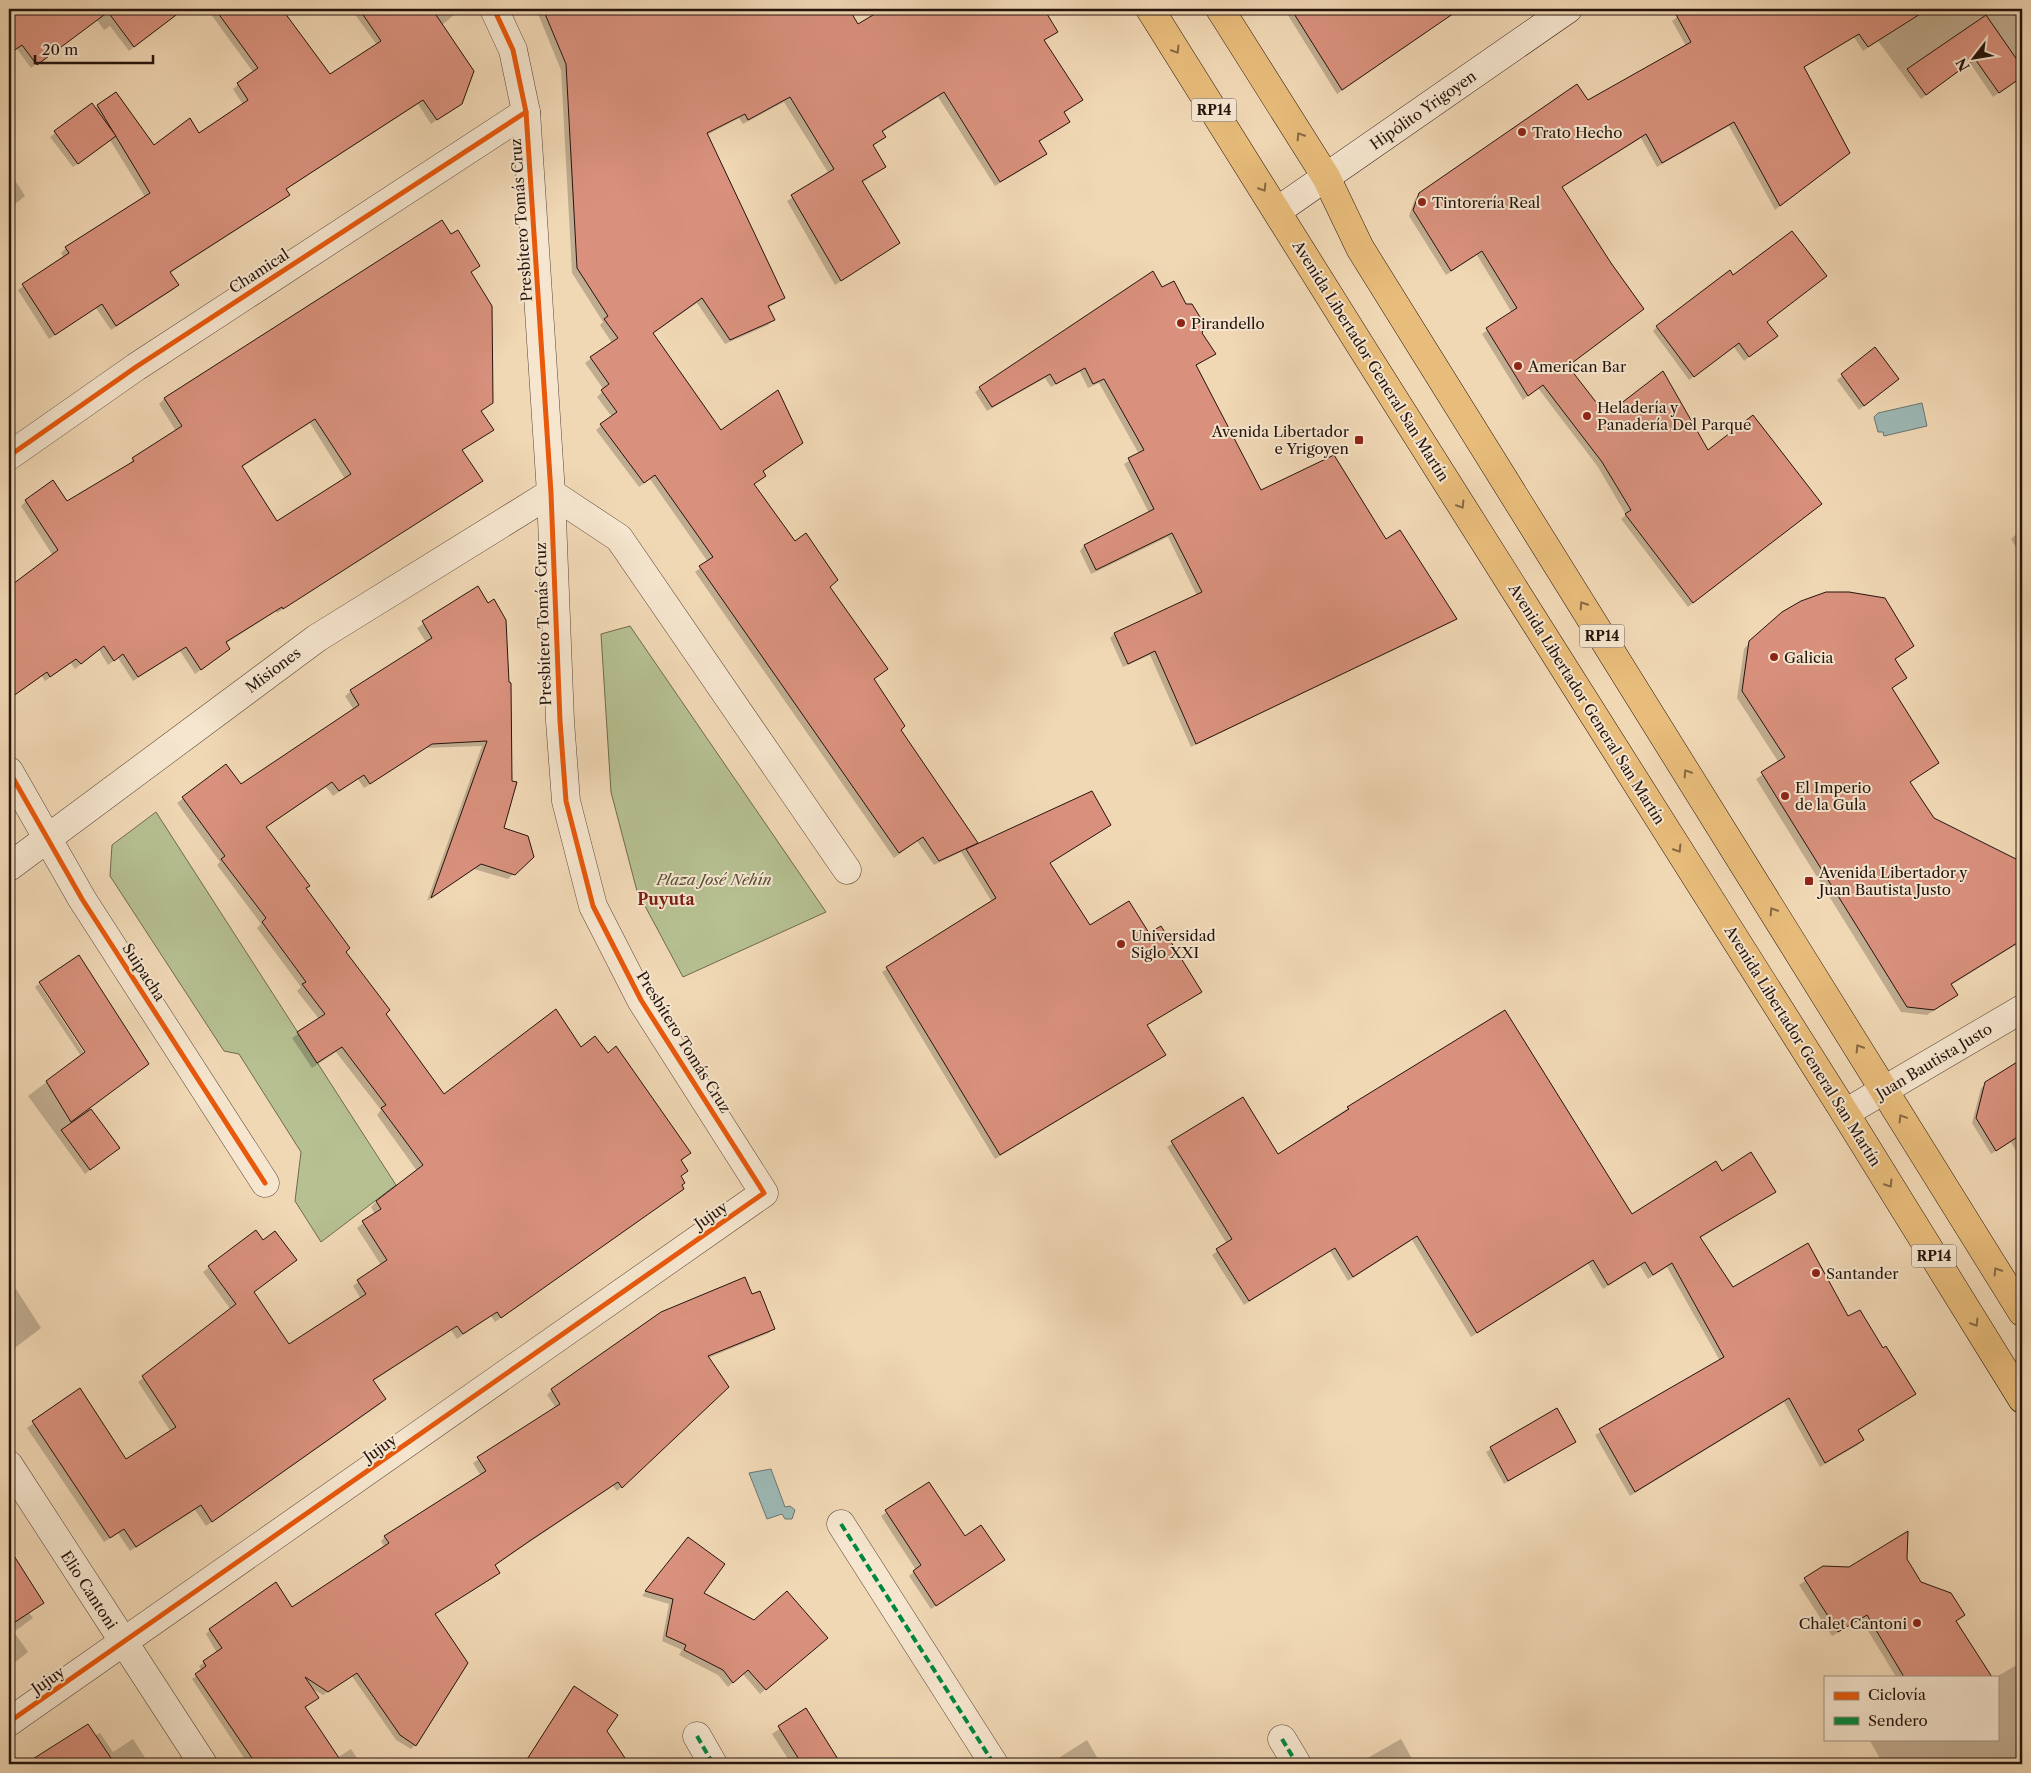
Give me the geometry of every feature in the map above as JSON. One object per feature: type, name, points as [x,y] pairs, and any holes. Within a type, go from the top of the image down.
[{"type":"main road","name":"Avenida Libertador General San Martín","points":[[1150,9],[1845,1113],[2022,1399]]},
{"type":"main road","name":"RP14","points":[[1220,9],[1326,177],[1360,248],[2022,1312]]},
{"type":"street","name":"Presbítero Tomás Cruz","points":[[494,9],[513,50],[526,112],[551,493],[560,721],[566,801],[593,906],[641,1000],[764,1193]]},
{"type":"street","name":"Hipólito Yrigoyen","points":[[1277,211],[1568,9]]},
{"type":"street","name":"Chamical","points":[[9,456],[136,367],[526,112]]},
{"type":"street","name":"Misiones","points":[[9,867],[317,638],[551,493]]},
{"type":"street","points":[[551,493],[619,538],[847,870]]},
{"type":"street","name":"Suipacha","points":[[9,770],[82,899],[265,1183]]},
{"type":"street","name":"Juan Bautista Justo","points":[[1845,1113],[2022,1009]]},
{"type":"street","name":"Jujuy","points":[[9,1722],[764,1193]]},
{"type":"street","name":"Elio Cantoni","points":[[9,1465],[202,1764]]},
{"type":"street","points":[[841,1524],[994,1764]]},
{"type":"street","points":[[697,1736],[713,1764]]},
{"type":"street","points":[[1282,1739],[1296,1764]]},
{"type":"green space","name":"Plaza José Nehín","points":[[630,626],[826,912],[683,977],[637,891],[611,792],[601,634]]},
{"type":"green space","points":[[156,812],[396,1185],[321,1242],[295,1201],[301,1152],[239,1054],[224,1051],[110,876],[112,845]]},
{"type":"water","points":[[1922,403],[1927,426],[1884,436],[1883,432],[1878,432],[1874,417],[1878,413]]},
{"type":"water","points":[[771,1469],[785,1507],[790,1506],[795,1510],[792,1519],[785,1519],[782,1514],[767,1519],[749,1473]]},
{"type":"building","points":[[9,9],[184,9],[134,47],[108,12],[37,65],[22,45],[9,54]]},
{"type":"building","points":[[215,9],[282,9],[330,74],[381,41],[359,9],[432,9],[474,71],[462,104],[437,120],[423,100],[286,189],[290,195],[170,272],[179,285],[116,326],[102,304],[55,335],[22,284],[69,253],[65,247],[150,193],[97,105],[116,92],[154,145],[190,118],[199,133],[248,100],[237,83],[258,68]]},
{"type":"building","points":[[543,9],[849,9],[858,24],[883,9],[1044,9],[1058,32],[1044,40],[1083,100],[1064,112],[1070,122],[1039,141],[1047,154],[1000,182],[944,92],[882,131],[886,137],[873,145],[886,167],[862,181],[900,243],[841,281],[791,195],[834,169],[790,97],[748,120],[745,114],[707,133],[785,298],[768,306],[775,320],[730,340],[702,298],[653,333],[721,430],[778,390],[803,443],[763,471],[766,476],[754,484],[795,541],[806,533],[838,580],[830,587],[888,669],[874,679],[905,726],[901,730],[978,843],[939,861],[923,837],[899,853],[699,566],[713,557],[655,475],[644,483],[600,424],[617,412],[601,390],[609,384],[590,357],[618,338],[604,319],[608,316],[577,268],[566,64]]},
{"type":"building","points":[[1291,9],[1460,9],[1342,90]]},
{"type":"building","points":[[1673,9],[1928,9],[1868,47],[1859,34],[1804,67],[1850,153],[1780,206],[1734,122],[1662,163],[1646,134],[1562,187],[1611,263],[1644,309],[1568,366],[1606,415],[1663,371],[1708,450],[1753,415],[1822,504],[1693,603],[1625,514],[1631,510],[1602,462],[1543,385],[1528,396],[1486,328],[1517,308],[1482,251],[1451,271],[1413,210],[1419,193],[1577,84],[1588,100],[1691,42]]},
{"type":"building","points":[[1986,15],[2022,67],[2022,77],[1999,93],[1975,59],[1926,95],[1907,69]]},
{"type":"building","points":[[92,103],[116,136],[78,164],[54,131]]},
{"type":"building","points":[[442,220],[451,234],[458,230],[480,266],[471,272],[492,306],[493,403],[481,411],[494,430],[462,450],[483,481],[283,609],[282,607],[226,642],[230,649],[201,670],[186,647],[138,677],[123,654],[114,661],[104,646],[81,664],[76,659],[50,677],[47,672],[9,699],[9,587],[58,550],[25,500],[53,480],[67,501],[134,461],[132,458],[182,426],[164,398]],"holes":[[[315,419],[351,474],[277,521],[242,466]]]},
{"type":"building","points":[[1792,231],[1827,276],[1767,322],[1778,336],[1749,357],[1739,343],[1694,377],[1656,326],[1730,270],[1733,275]]},
{"type":"building","points":[[1153,271],[1162,287],[1174,281],[1186,304],[1192,304],[1205,325],[1202,333],[1216,354],[1196,365],[1261,490],[1334,455],[1386,539],[1400,530],[1457,619],[1196,744],[1155,651],[1128,664],[1114,633],[1202,592],[1172,533],[1096,570],[1084,545],[1154,509],[1128,458],[1144,450],[1104,379],[1093,384],[1085,368],[1056,384],[1050,374],[992,407],[979,387]]},
{"type":"building","points":[[1875,347],[1899,379],[1864,406],[1841,374]]},
{"type":"building","points":[[478,586],[488,603],[494,599],[506,620],[509,682],[511,683],[512,781],[517,782],[504,828],[528,836],[534,857],[515,875],[481,864],[431,898],[487,741],[432,744],[370,784],[364,775],[339,791],[332,782],[266,827],[310,886],[306,888],[350,948],[346,952],[390,1010],[386,1014],[444,1094],[556,1009],[581,1047],[595,1036],[608,1053],[616,1046],[691,1153],[681,1160],[688,1171],[681,1176],[685,1183],[682,1185],[684,1189],[501,1318],[497,1312],[463,1334],[457,1326],[373,1380],[386,1399],[212,1522],[201,1505],[136,1547],[124,1529],[110,1538],[32,1421],[80,1388],[126,1459],[176,1427],[142,1376],[236,1304],[208,1266],[256,1230],[263,1240],[275,1231],[297,1260],[254,1292],[289,1344],[366,1294],[357,1280],[387,1260],[362,1221],[381,1209],[376,1201],[423,1165],[381,1108],[386,1105],[342,1047],[317,1063],[297,1032],[325,1014],[302,984],[306,982],[262,922],[266,918],[221,859],[225,856],[182,797],[226,764],[241,784],[359,705],[350,690],[432,638],[422,621]]},
{"type":"building","points":[[1826,592],[1849,592],[1885,598],[1914,646],[1895,659],[1907,678],[1892,688],[1939,763],[1910,782],[1934,818],[2022,862],[2022,940],[1951,984],[1958,995],[1934,1010],[1907,1007],[1761,772],[1785,757],[1742,691],[1749,641],[1782,612],[1801,601]]},
{"type":"building","points":[[1092,791],[1111,825],[1050,863],[1090,925],[1129,901],[1149,933],[1161,926],[1202,992],[1147,1025],[1166,1055],[1000,1155],[886,967],[996,898],[966,849]]},
{"type":"building","points":[[79,955],[149,1064],[71,1122],[46,1081],[85,1052],[39,982]]},
{"type":"building","points":[[1505,1010],[1632,1214],[1716,1161],[1722,1171],[1751,1152],[1776,1192],[1700,1237],[1733,1287],[1808,1243],[1848,1316],[1860,1310],[1883,1348],[1886,1346],[1916,1394],[1858,1430],[1864,1440],[1825,1463],[1789,1398],[1635,1492],[1599,1429],[1724,1357],[1672,1263],[1653,1275],[1645,1262],[1608,1285],[1593,1260],[1477,1333],[1417,1236],[1353,1277],[1335,1248],[1249,1301],[1216,1249],[1232,1239],[1171,1141],[1243,1097],[1278,1154],[1349,1109],[1347,1107]]},
{"type":"building","points":[[2022,1059],[2022,1134],[1996,1151],[1976,1118],[1985,1082]]},
{"type":"building","points":[[91,1109],[120,1148],[90,1170],[61,1130]]},
{"type":"building","points":[[745,1277],[752,1294],[760,1291],[775,1329],[708,1356],[729,1387],[622,1488],[618,1482],[531,1540],[495,1565],[500,1573],[435,1614],[468,1663],[416,1746],[400,1735],[357,1673],[328,1692],[305,1677],[319,1698],[305,1707],[343,1764],[256,1764],[195,1674],[206,1666],[203,1661],[222,1648],[209,1629],[276,1582],[292,1607],[389,1543],[384,1536],[486,1471],[477,1457],[560,1404],[551,1389],[661,1312]]},
{"type":"building","points":[[1557,1408],[1576,1442],[1508,1481],[1490,1447]]},
{"type":"building","points":[[929,1482],[965,1536],[981,1525],[1005,1560],[936,1606],[913,1571],[921,1565],[885,1510]]},
{"type":"building","points":[[1908,1531],[1907,1559],[1921,1582],[1951,1593],[1965,1615],[1956,1621],[1991,1676],[1903,1676],[1867,1615],[1838,1632],[1804,1578],[1823,1566],[1849,1567]]},
{"type":"building","points":[[688,1537],[725,1564],[704,1593],[754,1620],[787,1591],[828,1638],[766,1690],[748,1670],[733,1683],[723,1670],[684,1650],[686,1645],[666,1636],[673,1599],[645,1591]]},
{"type":"building","points":[[9,1548],[44,1603],[9,1626]]},
{"type":"building","points":[[574,1686],[618,1715],[607,1731],[629,1764],[524,1764]]},
{"type":"building","points":[[806,1708],[841,1764],[802,1764],[778,1726]]},
{"type":"building","points":[[88,1724],[115,1764],[25,1764]]},
{"type":"marked path","points":[[841,1524],[994,1764]]},
{"type":"marked path","points":[[697,1736],[713,1764]]},
{"type":"marked path","points":[[1282,1739],[1297,1764]]},
{"type":"cycle path","points":[[9,1722],[764,1193],[641,1000],[593,906],[566,801],[560,721],[551,493],[526,112],[513,50],[494,9]]},
{"type":"cycle path","points":[[9,456],[136,367],[526,112]]},
{"type":"cycle path","points":[[9,771],[82,899],[265,1183]]},
{"type":"place","name":"Trato Hecho","points":[[1522,132]]},
{"type":"place","name":"Tintorería Real","points":[[1422,202]]},
{"type":"place","name":"Pirandello","points":[[1181,323]]},
{"type":"place","name":"American Bar","points":[[1518,366]]},
{"type":"place","name":"Heladería y Panadería Del Parque","points":[[1587,416]]},
{"type":"place","name":"Avenida Libertador e Yrigoyen","points":[[1359,440]]},
{"type":"place","name":"Galicia","points":[[1774,657]]},
{"type":"place","name":"El Imperio de la Gula","points":[[1785,796]]},
{"type":"place","name":"Avenida Libertador y Juan Bautista Justo","points":[[1809,881]]},
{"type":"place","name":"Universidad Siglo XXI","points":[[1121,944]]},
{"type":"place","name":"Santander","points":[[1816,1273]]},
{"type":"place","name":"Chalet Cantoni","points":[[1917,1623]]},
{"type":"district","name":"Puyuta","points":[[666,899]]}]
